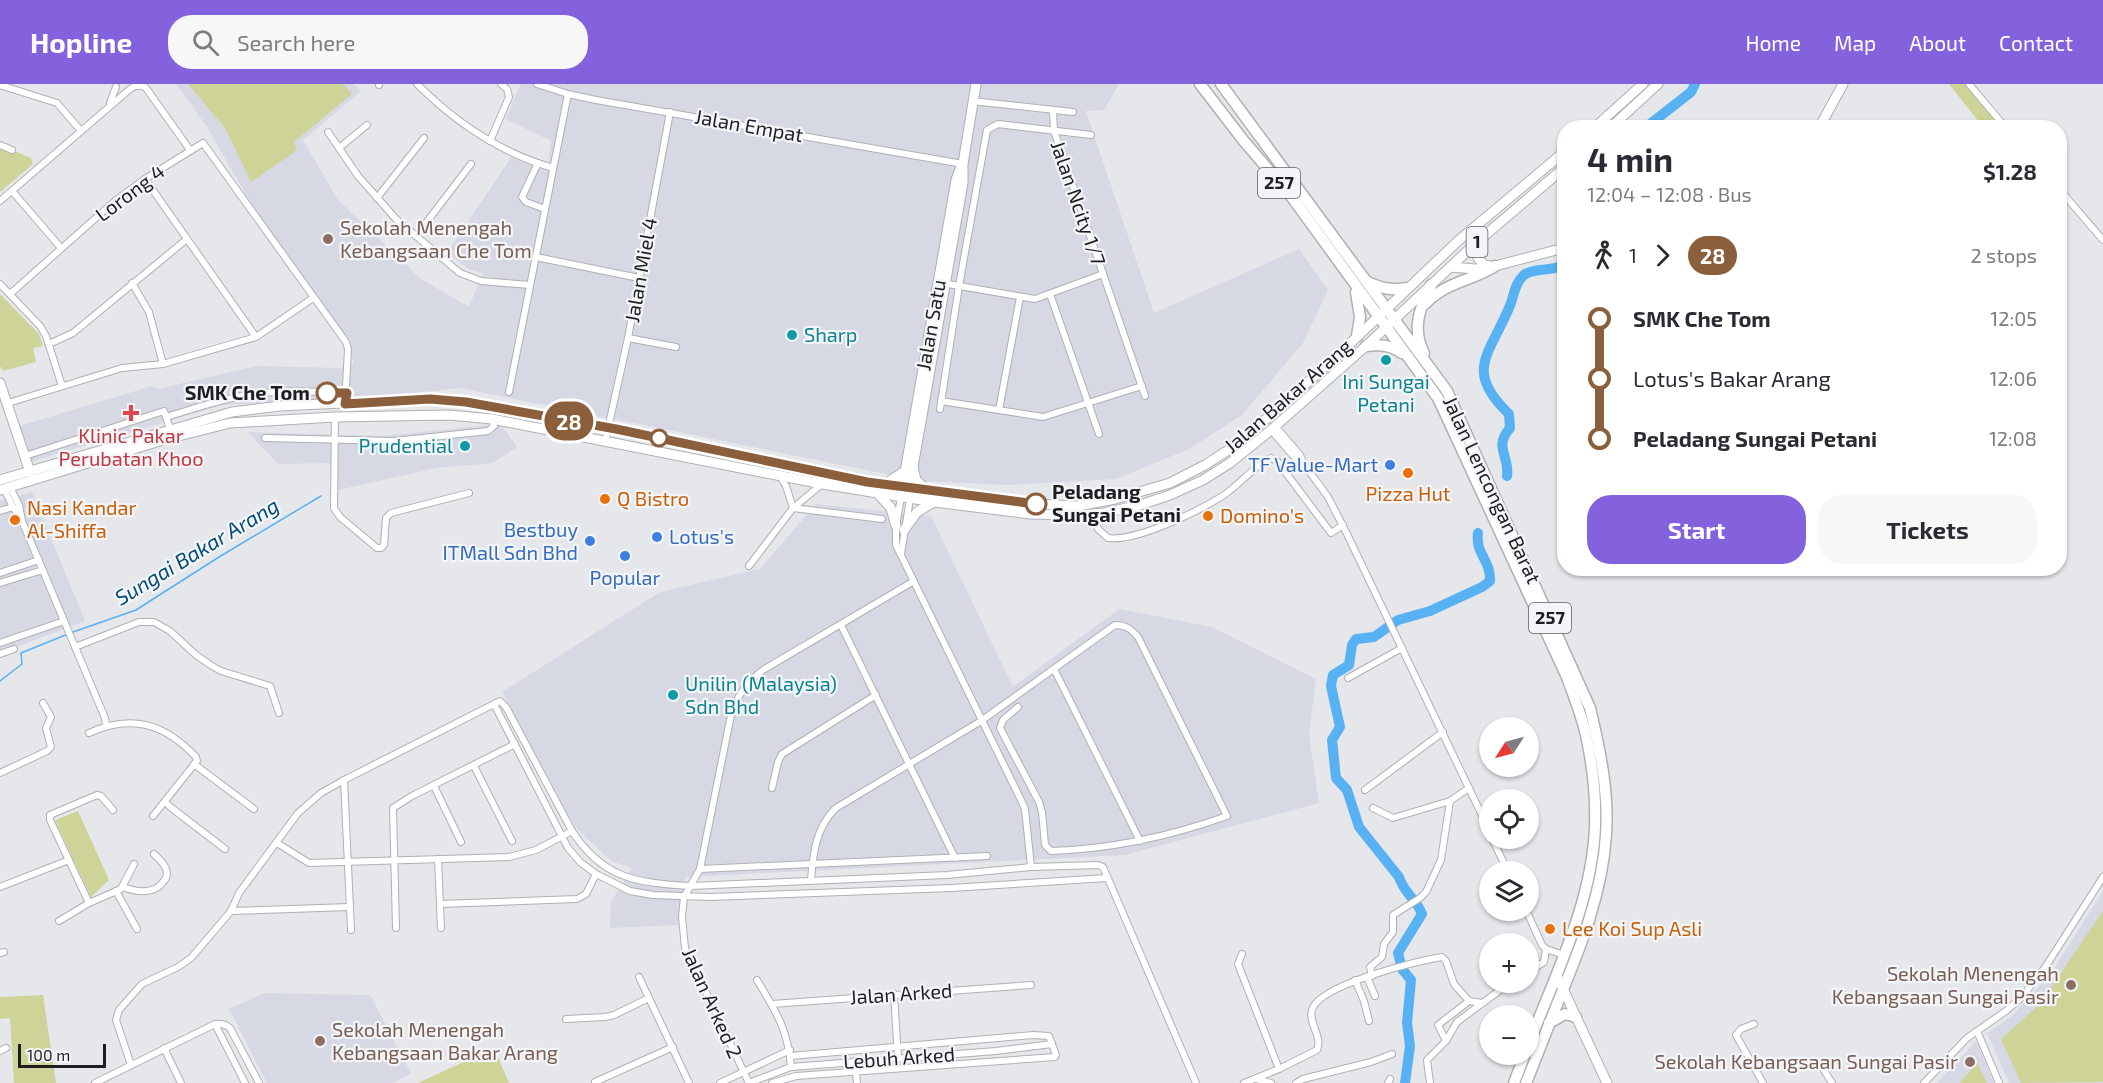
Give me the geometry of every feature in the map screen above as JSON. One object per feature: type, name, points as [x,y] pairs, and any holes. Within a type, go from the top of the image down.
[{"type":"highway","name":"257","points":[[1200,84],[1358,283],[1386,309],[1394,320]]},
{"type":"highway","points":[[1209,84],[1228,110],[1243,140]]},
{"type":"highway","name":"257","points":[[1221,84],[1358,283],[1385,328]]},
{"type":"highway","points":[[1419,310],[1439,291],[1496,266]]},
{"type":"highway","points":[[1356,336],[1360,309],[1358,283],[1395,290],[1407,288]]},
{"type":"highway","points":[[1431,285],[1417,319],[1419,340],[1439,380]]},
{"type":"highway","name":"Jalan Lencongan Barat","points":[[1394,320],[1447,391],[1590,708],[1599,747],[1605,792],[1606,835],[1600,880],[1593,911],[1526,1083]]},
{"type":"highway","name":"Jalan Lencongan Barat","points":[[1385,328],[1438,398],[1566,675],[1580,711],[1591,765],[1595,828],[1586,888],[1557,976],[1539,1019]]},
{"type":"highway","points":[[1366,346],[1380,344],[1395,348],[1407,357]]},
{"type":"highway","points":[[1549,1023],[1565,1014],[1576,1017]]},
{"type":"highway","points":[[1514,1083],[1521,1065]]},
{"type":"main road","name":"Jalan Satu","points":[[906,493],[942,283],[963,183],[963,164],[976,84]]},
{"type":"main road","points":[[1603,120],[1643,84]]},
{"type":"main road","points":[[1619,120],[1658,84]]},
{"type":"main road","points":[[1823,120],[1843,84]]},
{"type":"main road","name":"Jalan Bakar Arang","points":[[4,487],[218,426],[249,421],[449,414],[492,419],[878,494],[906,493],[926,489],[1036,504],[1077,506],[1115,499],[1170,483],[1205,465],[1239,443],[1506,199],[1557,158]]},
{"type":"main road","name":"Jalan Bakar Arang","points":[[4,487],[30,472],[229,413],[279,406],[430,399],[462,401],[608,428],[885,484],[934,502],[1030,514],[1092,514],[1140,505],[1203,480],[1230,463],[1366,346],[1477,242],[1557,174]]},
{"type":"main road","points":[[1477,242],[1477,253],[1481,263],[1496,266]]},
{"type":"main road","points":[[1450,267],[1476,269],[1496,266],[1557,250]]},
{"type":"main road","points":[[0,383],[30,472]]},
{"type":"main road","points":[[293,406],[294,419]]},
{"type":"main road","points":[[885,484],[909,469],[926,489]]},
{"type":"main road","points":[[878,494],[891,508],[900,528],[917,512],[934,502]]},
{"type":"main road","points":[[1557,976],[1607,1083]]},
{"type":"street","points":[[417,84],[446,111],[490,141],[538,164],[554,168]]},
{"type":"street","points":[[490,141],[509,97],[507,89],[501,84]]},
{"type":"street","name":"Jalan Empat","points":[[537,84],[568,94],[963,164]]},
{"type":"street","points":[[1969,84],[1999,120]]},
{"type":"street","points":[[0,201],[102,112],[130,89],[139,85],[146,88],[189,150]]},
{"type":"street","points":[[0,86],[57,103],[81,130]]},
{"type":"street","points":[[102,112],[112,101],[114,86],[130,89]]},
{"type":"street","points":[[509,392],[568,94]]},
{"type":"street","points":[[972,101],[1073,112]]},
{"type":"street","name":"Jalan Ncity 1/7","points":[[1053,110],[1054,131],[1145,396]]},
{"type":"street","name":"Jalan Miel 4","points":[[605,442],[628,338],[670,112]]},
{"type":"street","points":[[1091,135],[998,124],[987,130],[940,405],[999,410],[1043,417],[1142,386]]},
{"type":"street","points":[[339,148],[367,125]]},
{"type":"street","points":[[327,132],[377,198],[396,219],[460,273],[470,278],[530,285]]},
{"type":"street","points":[[377,198],[424,138]]},
{"type":"street","name":"Lorong 4","points":[[10,294],[115,201],[203,142],[313,298]]},
{"type":"street","points":[[0,145],[12,150]]},
{"type":"street","points":[[416,236],[471,164]]},
{"type":"street","points":[[538,164],[522,197],[524,201],[545,209]]},
{"type":"street","points":[[145,179],[256,337]]},
{"type":"street","points":[[12,191],[61,248]]},
{"type":"street","points":[[2067,198],[2103,240]]},
{"type":"street","points":[[49,344],[74,333],[187,239]]},
{"type":"street","points":[[536,257],[639,278]]},
{"type":"street","points":[[942,283],[1035,299],[1103,274]]},
{"type":"street","points":[[132,283],[149,312],[163,364]]},
{"type":"street","points":[[0,284],[40,326],[49,344],[62,387]]},
{"type":"street","points":[[1050,294],[1099,434]]},
{"type":"street","points":[[999,410],[1020,297]]},
{"type":"street","points":[[8,403],[122,368],[163,364],[256,337],[313,298],[347,345],[345,404]]},
{"type":"street","points":[[628,338],[676,347]]},
{"type":"street","points":[[25,456],[165,414],[247,395],[276,392],[347,393]]},
{"type":"street","points":[[276,392],[279,406]]},
{"type":"street","points":[[225,400],[229,413]]},
{"type":"street","points":[[165,414],[170,429]]},
{"type":"street","points":[[335,417],[333,492],[336,512],[379,548],[384,545],[387,518],[391,513],[469,493]]},
{"type":"street","points":[[265,438],[394,441],[488,431],[494,426],[492,419]]},
{"type":"street","points":[[1273,428],[1300,455],[1328,497],[1388,616],[1479,809]]},
{"type":"street","points":[[1092,514],[1102,534],[1114,539],[1166,525],[1223,495],[1271,458],[1277,461],[1331,533],[1343,525]]},
{"type":"street","points":[[779,475],[786,486],[793,508]]},
{"type":"street","points":[[749,566],[793,508],[822,484]]},
{"type":"street","points":[[4,487],[22,520],[105,718],[106,726]]},
{"type":"street","points":[[4,487],[19,505],[22,520]]},
{"type":"street","points":[[906,493],[896,544],[1025,809],[1031,867]]},
{"type":"street","points":[[0,511],[13,507]]},
{"type":"street","points":[[793,508],[882,519]]},
{"type":"street","points":[[0,573],[39,560]]},
{"type":"street","points":[[0,583],[43,570]]},
{"type":"street","points":[[684,897],[700,869],[732,710],[740,693],[750,680],[764,670],[914,581]]},
{"type":"street","points":[[75,646],[139,622],[154,622],[170,631],[196,655],[221,671],[270,686],[279,713]]},
{"type":"street","points":[[0,643],[66,624]]},
{"type":"street","points":[[811,880],[820,827],[836,808],[981,721],[1115,625],[1123,625],[1138,637],[1227,816],[1140,841],[1069,851],[1051,851],[1045,845],[1041,807],[1000,728],[1003,720],[1018,707]]},
{"type":"street","points":[[841,626],[955,858]]},
{"type":"street","points":[[1348,678],[1402,648]]},
{"type":"street","points":[[0,654],[14,649]]},
{"type":"street","points":[[1054,669],[1140,841]]},
{"type":"street","points":[[772,788],[782,754],[876,696]]},
{"type":"street","points":[[131,1065],[116,1020],[119,1010],[142,984],[178,967],[191,958],[231,911],[239,893],[307,803],[344,780],[500,701],[506,707],[584,850],[606,867],[631,879],[658,884],[691,886],[947,875],[1094,864],[1103,867],[1196,1083]]},
{"type":"street","points":[[0,773],[51,747],[46,728],[51,717],[43,703]]},
{"type":"street","points":[[494,704],[561,836],[573,855],[596,874],[630,891],[684,897],[951,888],[1107,878]]},
{"type":"street","points":[[89,734],[106,726],[138,723],[155,727],[194,754],[197,759],[194,764],[153,816]]},
{"type":"street","points":[[1365,790],[1443,732]]},
{"type":"street","points":[[396,928],[393,808],[412,796],[515,744]]},
{"type":"street","points":[[194,764],[254,809]]},
{"type":"street","points":[[474,766],[512,842]]},
{"type":"street","points":[[344,780],[351,930]]},
{"type":"street","points":[[434,786],[461,842]]},
{"type":"street","points":[[1373,808],[1393,818],[1450,801],[1469,788]]},
{"type":"street","points":[[1021,800],[1035,794]]},
{"type":"street","points":[[89,903],[50,820],[50,815],[97,795],[101,796],[112,810]]},
{"type":"street","points":[[165,801],[225,849]]},
{"type":"street","points":[[1375,996],[1369,976],[1370,967],[1382,957],[1384,944],[1392,934],[1393,915],[1418,900],[1426,892],[1438,867],[1450,801]]},
{"type":"street","points":[[277,843],[309,863],[509,857],[536,850],[572,831]]},
{"type":"street","points":[[123,887],[151,891],[161,885],[167,877],[167,871],[154,854]]},
{"type":"street","points":[[700,869],[987,856]]},
{"type":"street","points":[[438,859],[441,928]]},
{"type":"street","points":[[0,887],[69,860]]},
{"type":"street","points":[[59,921],[89,903],[123,887],[134,864]]},
{"type":"street","points":[[440,904],[577,899],[586,894],[596,874]]},
{"type":"street","points":[[947,875],[951,888]]},
{"type":"street","points":[[1924,1083],[1967,1038],[2022,997],[2046,966],[2103,877]]},
{"type":"street","points":[[116,891],[137,930]]},
{"type":"street","name":"Jalan Arked 2","points":[[684,897],[682,918],[685,948],[749,1083]]},
{"type":"street","points":[[231,911],[350,907]]},
{"type":"street","points":[[1531,921],[1546,949],[1564,956]]},
{"type":"street","points":[[1539,965],[1544,962],[1546,949]]},
{"type":"street","points":[[1242,954],[1238,964],[1279,1069]]},
{"type":"street","points":[[1244,1083],[1317,1050],[1319,1041],[1311,1016],[1313,1006],[1321,996],[1355,980],[1442,957],[1446,961],[1454,984],[1469,1000],[1482,1003]]},
{"type":"street","points":[[639,976],[689,1083]]},
{"type":"street","points":[[757,980],[785,1030],[791,1067]]},
{"type":"street","points":[[1355,980],[1369,1021]]},
{"type":"street","name":"Jalan Arked","points":[[771,1004],[1031,985]]},
{"type":"street","points":[[1430,1083],[1427,1060],[1446,1041],[1457,1022],[1496,993]]},
{"type":"street","points":[[894,994],[898,1058]]},
{"type":"street","points":[[566,1019],[605,1017],[648,998]]},
{"type":"street","points":[[1446,1041],[1438,1025],[1469,1000]]},
{"type":"street","points":[[215,1024],[245,1083]]},
{"type":"street","points":[[95,1083],[109,1080],[131,1065],[215,1024],[226,1024],[259,1083]]},
{"type":"street","points":[[1754,1024],[1741,1029],[1736,1035],[1763,1083]]},
{"type":"street","points":[[1977,1031],[1999,1083]]},
{"type":"street","points":[[720,1083],[790,1053],[1033,1035],[1049,1036],[1056,1055],[1055,1057],[796,1076],[772,1083]]},
{"type":"street","name":"Lebuh Arked","points":[[749,1083],[791,1067],[1053,1044]]},
{"type":"street","points":[[595,1082],[673,1047]]},
{"type":"street","points":[[164,1048],[182,1083]]},
{"type":"street","points":[[1296,1083],[1392,1054]]},
{"type":"street","points":[[855,1061],[857,1083]]},
{"type":"street","points":[[1822,1067],[1832,1083]]},
{"type":"street","points":[[1255,1079],[1270,1083]]},
{"type":"shaded area","points":[[176,84],[354,84],[361,91],[303,140],[338,200],[421,279],[469,307],[483,273],[470,270],[447,253],[516,150],[548,163],[551,141],[506,119],[519,84],[1119,84],[1104,110],[1086,111],[1154,313],[1299,249],[1328,290],[1303,343],[1242,415],[1189,449],[1116,479],[1009,485],[921,481],[460,388],[369,398],[223,405],[23,464],[13,428],[152,386],[158,389],[256,366],[341,368],[354,364],[347,339],[247,197],[207,127]]},
{"type":"shaded area","points":[[498,424],[517,447],[493,463],[436,468],[338,490],[338,463],[278,464],[248,432],[384,436]]},
{"type":"shaded area","points":[[32,492],[85,621],[0,653],[0,501]]},
{"type":"shaded area","points":[[816,504],[931,516],[1013,687],[1119,609],[1212,627],[1316,679],[1309,734],[1319,803],[1125,855],[685,877],[678,925],[610,928],[611,902],[632,868],[611,861],[575,827],[502,692],[660,592],[760,569]]},
{"type":"shaded area","name":"Sekolah Menengah Kebangsaan Sungai Pasir","points":[[2103,891],[2103,1083],[2009,1083],[1987,1033],[2011,1017],[2053,970]]},
{"type":"shaded area","name":"Sekolah Menengah Kebangsaan Bakar Arang","points":[[264,993],[370,995],[411,1073],[393,1083],[267,1083],[229,1009]]},
{"type":"shaded area","name":"Sekolah Kebangsaan Sungai Pasir","points":[[1976,1041],[1994,1083],[1937,1083]]},
{"type":"green space","points":[[188,84],[343,84],[352,94],[294,142],[297,150],[251,182],[225,128]]},
{"type":"green space","points":[[1949,84],[1967,84],[1998,120],[1977,120]]},
{"type":"green space","points":[[0,145],[31,158],[33,164],[0,192]]},
{"type":"green space","points":[[0,294],[39,334],[43,346],[33,348],[36,362],[3,371],[0,366]]},
{"type":"green space","points":[[78,811],[109,880],[91,897],[55,820]]},
{"type":"green space","name":"Sekolah Menengah Kebangsaan Sungai Pasir","points":[[2103,911],[2103,1082],[2021,1083],[2001,1039],[2040,1004]]},
{"type":"green space","points":[[43,995],[56,1083],[14,1083],[10,1018],[0,1019],[0,997]]},
{"type":"green space","points":[[494,1048],[509,1083],[420,1083],[420,1082]]},
{"type":"green space","points":[[1977,1062],[1987,1083],[1960,1083]]},
{"type":"waterway","points":[[1655,120],[1691,92],[1695,84]]},
{"type":"waterway","points":[[1507,476],[1502,446],[1510,428],[1509,414],[1487,386],[1484,374],[1485,362],[1518,282],[1524,275],[1533,271],[1557,268]]},
{"type":"waterway","name":"Sungai Bakar Arang","points":[[73,632],[136,610],[321,496]]},
{"type":"waterway","points":[[1405,1083],[1410,1046],[1407,1023],[1411,980],[1402,969],[1398,953],[1422,914],[1399,877],[1359,827],[1347,790],[1336,778],[1332,740],[1340,727],[1331,686],[1333,675],[1349,665],[1352,645],[1356,639],[1374,637],[1398,620],[1430,611],[1490,581],[1490,574],[1479,546],[1478,533]]},
{"type":"waterway","name":"Sungai Bakar Arang","points":[[0,681],[22,664],[21,653],[68,634]]},
{"type":"bus line","name":"28","points":[[327,393],[347,393],[345,404],[430,399],[466,402],[616,429],[867,482],[1036,504]]},
{"type":"place","name":"Sekolah Menengah Kebangsaan Che Tom","points":[[328,239]]},
{"type":"place","name":"Sharp","points":[[792,335]]},
{"type":"place","name":"Ini Sungai Petani","points":[[1386,360]]},
{"type":"place","name":"SMK Che Tom","points":[[327,393]]},
{"type":"place","name":"Klinic Pakar Perubatan Khoo","points":[[131,413]]},
{"type":"place","name":"Prudential","points":[[465,446]]},
{"type":"place","name":"TF Value-Mart","points":[[1390,465]]},
{"type":"place","name":"Pizza Hut","points":[[1408,473]]},
{"type":"place","name":"Q Bistro","points":[[605,499]]},
{"type":"place","name":"Peladang Sungai Petani","points":[[1036,504]]},
{"type":"place","name":"Domino's","points":[[1208,516]]},
{"type":"place","name":"Nasi Kandar Al-Shiffa","points":[[15,520]]},
{"type":"place","name":"Lotus's","points":[[657,537]]},
{"type":"place","name":"Bestbuy ITMall Sdn Bhd","points":[[590,541]]},
{"type":"place","name":"Popular","points":[[625,556]]},
{"type":"place","name":"Unilin (Malaysia) Sdn Bhd","points":[[673,695]]},
{"type":"place","name":"Lee Koi Sup Asli","points":[[1550,929]]},
{"type":"place","name":"Sekolah Menengah Kebangsaan Sungai Pasir","points":[[2071,985]]},
{"type":"place","name":"Sekolah Menengah Kebangsaan Bakar Arang","points":[[320,1041]]},
{"type":"place","name":"Sekolah Kebangsaan Sungai Pasir","points":[[1970,1062]]}]
